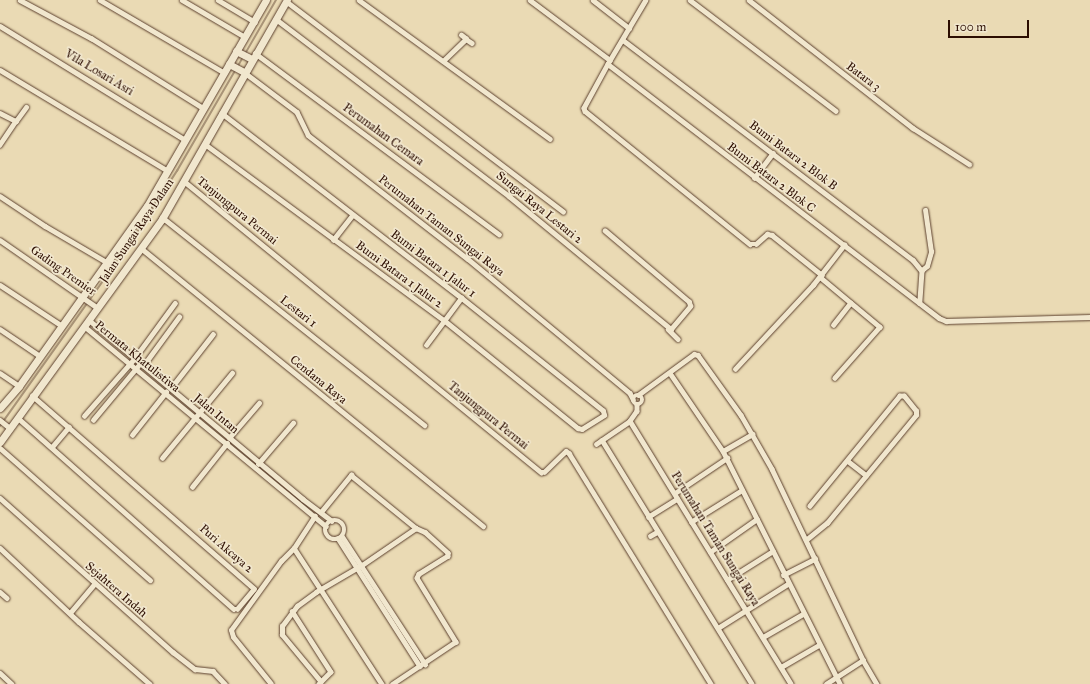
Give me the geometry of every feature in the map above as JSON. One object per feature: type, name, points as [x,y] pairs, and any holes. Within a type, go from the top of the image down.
[{"type":"street","points":[[20,0],[97,42],[204,108]]},
{"type":"street","points":[[100,0],[223,72]]},
{"type":"street","points":[[182,0],[245,37]]},
{"type":"street","points":[[218,0],[255,22]]},
{"type":"street","points":[[0,408],[19,386],[61,325],[84,297],[168,171],[223,72],[231,65],[266,0]]},
{"type":"street","points":[[286,0],[563,211]]},
{"type":"street","name":"Jalan Sungai Raya Dalam","points":[[0,442],[8,427],[18,418],[32,396],[89,320],[162,218],[222,114],[243,72],[286,0]]},
{"type":"street","points":[[359,0],[550,139]]},
{"type":"street","name":"Bumi Batara 2 Blok C","points":[[530,0],[754,178],[921,305],[946,321],[1090,317]]},
{"type":"street","points":[[593,0],[629,28]]},
{"type":"street","points":[[646,0],[609,62],[584,108],[587,114],[750,244],[756,244],[767,234],[772,235],[880,327],[835,378]]},
{"type":"street","points":[[690,0],[836,111]]},
{"type":"street","name":"Batara 3","points":[[749,0],[914,128],[969,164]]},
{"type":"street","name":"Sungai Raya Lestari 2","points":[[276,19],[504,191],[678,339]]},
{"type":"street","name":"Vila Losari Asri","points":[[0,26],[186,140]]},
{"type":"street","points":[[461,35],[472,43]]},
{"type":"street","points":[[443,61],[466,39]]},
{"type":"street","name":"Bumi Batara 2 Blok B","points":[[622,40],[913,260],[922,270]]},
{"type":"street","points":[[238,52],[252,57]]},
{"type":"street","name":"Perumahan Cemara","points":[[252,57],[499,234]]},
{"type":"street","points":[[231,65],[243,72]]},
{"type":"street","points":[[0,70],[168,171]]},
{"type":"street","name":"Perumahan Taman Sungai Raya","points":[[243,72],[297,112],[308,135],[468,258],[630,393],[636,396]]},
{"type":"street","points":[[0,145],[26,107]]},
{"type":"street","points":[[0,113],[16,121]]},
{"type":"street","name":"Bumi Batara 1 Jalur 1","points":[[222,114],[352,216],[461,298],[603,411],[604,415],[582,429],[578,428]]},
{"type":"street","name":"Bumi Batara 1 Jalur 2","points":[[205,144],[333,240],[444,320],[578,428]]},
{"type":"street","points":[[754,178],[773,153]]},
{"type":"street","name":"Tanjungpura Permai","points":[[184,181],[540,472],[544,472],[566,451],[569,453],[711,684]]},
{"type":"street","points":[[0,196],[45,226],[108,263]]},
{"type":"street","points":[[921,305],[922,270],[926,266],[931,252],[925,210]]},
{"type":"street","points":[[333,240],[352,216]]},
{"type":"street","name":"Lestari 1","points":[[162,218],[422,424]]},
{"type":"street","points":[[605,231],[689,302],[690,306],[668,329]]},
{"type":"street","name":"Gading Premier","points":[[0,240],[97,307]]},
{"type":"street","points":[[735,370],[821,276],[844,245]]},
{"type":"street","name":"Cendana Raya","points":[[141,248],[483,526]]},
{"type":"street","points":[[0,285],[61,325]]},
{"type":"street","points":[[426,345],[461,298]]},
{"type":"street","points":[[833,325],[850,302]]},
{"type":"street","points":[[84,416],[134,359],[175,303]]},
{"type":"street","points":[[93,420],[136,368],[141,365],[179,317]]},
{"type":"street","name":"Jalan Intan","points":[[89,320],[141,365],[171,388],[228,440]]},
{"type":"street","name":"Permata Khatulistiwa","points":[[84,326],[196,418],[228,440],[258,464],[326,526]]},
{"type":"street","points":[[0,329],[40,356]]},
{"type":"street","points":[[171,388],[213,334]]},
{"type":"street","points":[[636,396],[646,391],[696,353],[753,434],[807,539],[864,660],[877,684]]},
{"type":"street","points":[[0,373],[19,386]]},
{"type":"street","points":[[162,458],[200,414],[232,373]]},
{"type":"street","points":[[670,373],[727,458],[773,551],[783,575],[840,684]]},
{"type":"street","points":[[637,405],[643,400],[646,391]]},
{"type":"street","points":[[132,435],[166,392]]},
{"type":"street","name":"Puri Akcaya 2","points":[[18,418],[235,610],[254,589],[32,396]]},
{"type":"street","points":[[636,396],[643,400]]},
{"type":"street","points":[[596,444],[630,421],[637,411],[636,396]]},
{"type":"street","points":[[807,539],[821,530],[917,413],[904,396],[900,396],[810,506]]},
{"type":"street","points":[[192,487],[259,403]]},
{"type":"street","points":[[0,420],[8,427]]},
{"type":"street","name":"Perumahan Taman Sungai Raya","points":[[630,421],[675,493],[691,522],[746,608],[791,684]]},
{"type":"street","points":[[293,423],[258,464],[332,520],[342,524],[344,530],[340,537]]},
{"type":"street","points":[[52,447],[69,428]]},
{"type":"street","points":[[723,451],[753,434]]},
{"type":"street","points":[[602,440],[657,532],[752,684]]},
{"type":"street","points":[[0,448],[150,580]]},
{"type":"street","points":[[675,493],[727,458]]},
{"type":"street","points":[[848,461],[866,475]]},
{"type":"street","points":[[321,512],[352,475],[416,528],[425,532],[448,553],[448,556],[419,574],[417,578],[456,640],[455,644],[393,684]]},
{"type":"street","points":[[691,522],[742,490]]},
{"type":"street","name":"Sejahtera Indah","points":[[0,498],[94,584],[192,667],[213,671],[226,684]]},
{"type":"street","points":[[648,517],[677,499]]},
{"type":"street","points":[[272,684],[233,637],[231,630],[281,561],[294,548],[316,516]]},
{"type":"street","points":[[710,552],[757,519]]},
{"type":"street","points":[[332,520],[326,526],[328,537],[340,537]]},
{"type":"street","points":[[292,611],[331,672],[320,683],[280,632],[292,611],[416,528]]},
{"type":"street","points":[[650,536],[657,532]]},
{"type":"street","points":[[340,537],[422,665]]},
{"type":"street","points":[[0,548],[150,684]]},
{"type":"street","points":[[294,548],[382,684]]},
{"type":"street","points":[[727,580],[773,551]]},
{"type":"street","points":[[783,575],[815,558]]},
{"type":"street","points":[[70,613],[94,584]]},
{"type":"street","points":[[718,628],[746,608],[788,584]]},
{"type":"street","points":[[0,592],[7,598]]},
{"type":"street","points":[[763,637],[803,614]]},
{"type":"street","points":[[781,667],[819,644]]},
{"type":"street","points":[[826,684],[864,660]]},
{"type":"street","points":[[0,673],[12,684]]},
{"type":"waterway","points":[[245,54],[276,0]]},
{"type":"waterway","points":[[238,66],[243,57]]},
{"type":"waterway","points":[[0,426],[131,242],[177,171],[235,71]]}]
